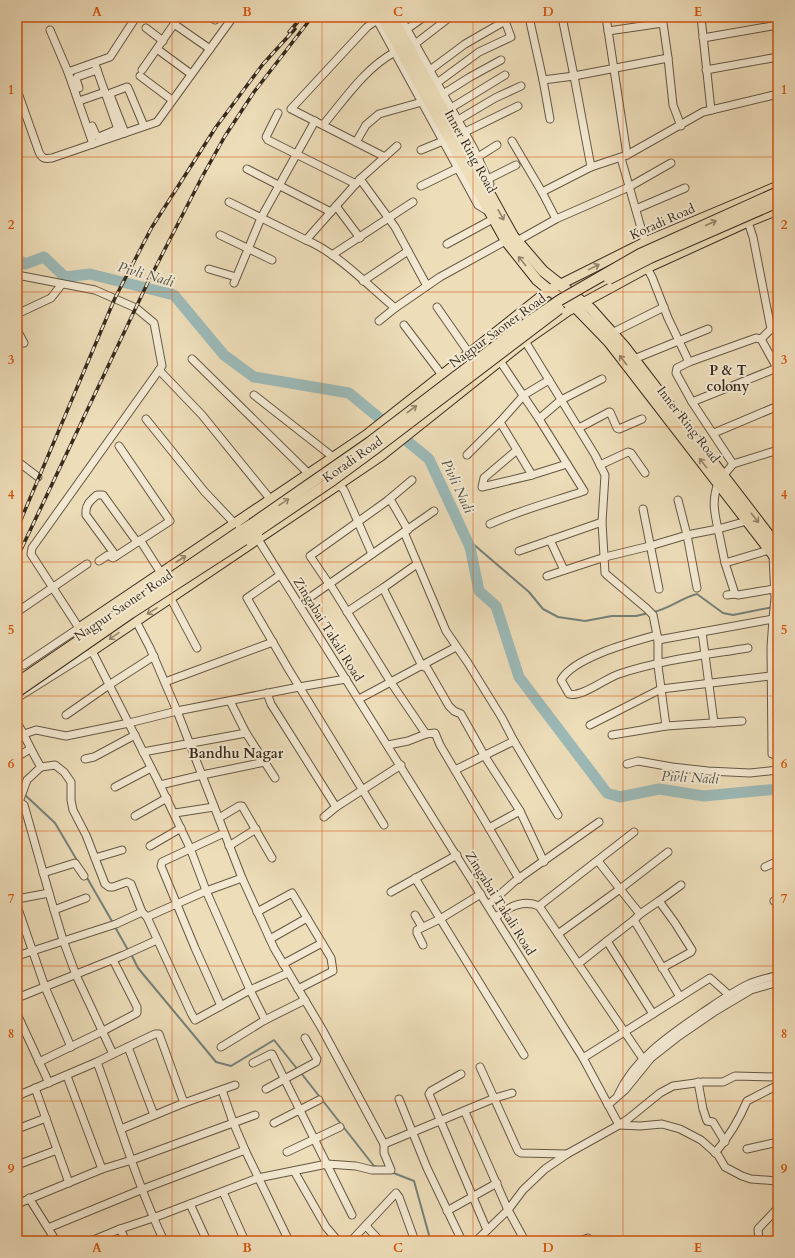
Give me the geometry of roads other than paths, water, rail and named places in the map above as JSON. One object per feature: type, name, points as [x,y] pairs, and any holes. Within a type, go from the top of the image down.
[{"type":"highway","name":"Inner Ring Road","points":[[382,17],[449,121],[492,215],[512,239],[543,271],[559,284],[609,342],[720,479],[747,521],[775,553]]},
{"type":"highway","name":"Inner Ring Road","points":[[392,17],[488,192],[512,239],[537,280],[548,290],[578,305],[591,309],[634,358],[720,479],[775,553]]},
{"type":"highway","name":"Nagpur Saoner Road","points":[[253,528],[370,442],[518,329],[566,296],[640,254],[778,192]]},
{"type":"highway","name":"Nagpur Saoner Road","points":[[253,528],[321,488],[562,307],[591,289],[650,258],[778,202]]},
{"type":"highway","name":"Koradi Road","points":[[240,532],[253,528]]},
{"type":"highway","name":"Nagpur Saoner Road","points":[[17,683],[240,532]]},
{"type":"highway","name":"Nagpur Saoner Road","points":[[17,692],[131,613],[240,532]]},
{"type":"main road","name":"Koradi Road","points":[[548,290],[648,241],[778,186]]},
{"type":"main road","name":"Koradi Road","points":[[92,651],[171,599],[253,528],[338,484],[381,456],[525,341],[578,305],[647,268],[778,210]]},
{"type":"main road","points":[[648,241],[664,260]]},
{"type":"main road","points":[[92,651],[79,628],[161,573],[240,532],[253,528],[271,500],[366,435],[548,290]]},
{"type":"main road","points":[[539,298],[558,318]]},
{"type":"main road","points":[[421,391],[438,409]]},
{"type":"street","points":[[68,72],[110,57],[136,17]]},
{"type":"street","points":[[172,100],[142,73],[179,17]]},
{"type":"street","points":[[50,30],[97,136],[121,132],[157,122],[233,17]]},
{"type":"street","points":[[400,17],[451,108],[449,121]]},
{"type":"street","points":[[406,29],[424,17]]},
{"type":"street","points":[[415,44],[450,17]]},
{"type":"street","points":[[529,17],[550,119]]},
{"type":"street","points":[[562,17],[591,167]]},
{"type":"street","points":[[606,17],[629,187],[648,241]]},
{"type":"street","points":[[701,17],[711,110]]},
{"type":"street","points":[[430,70],[465,44],[504,19],[511,37],[479,52],[437,83]]},
{"type":"street","points":[[385,157],[291,109],[367,27],[377,20],[478,205],[492,215],[447,244]]},
{"type":"street","points":[[608,31],[663,20],[673,105],[681,126]]},
{"type":"street","points":[[174,24],[210,49]]},
{"type":"street","points":[[703,38],[778,25]]},
{"type":"street","points":[[146,28],[163,41]]},
{"type":"street","points":[[157,49],[191,74]]},
{"type":"street","points":[[323,125],[362,79],[384,58],[395,52]]},
{"type":"street","points":[[706,70],[778,57]]},
{"type":"street","points":[[543,80],[614,69],[668,58]]},
{"type":"street","points":[[443,94],[501,60]]},
{"type":"street","points":[[94,62],[121,132]]},
{"type":"street","points":[[94,144],[76,79],[77,77],[97,70]]},
{"type":"street","points":[[451,108],[505,75]]},
{"type":"street","points":[[449,121],[521,86]]},
{"type":"street","points":[[121,132],[110,95],[111,93],[127,87],[144,126]]},
{"type":"street","points":[[17,90],[20,106],[42,157],[45,159],[94,144],[121,132]]},
{"type":"street","points":[[81,100],[105,92]]},
{"type":"street","points":[[542,192],[591,167],[624,157],[681,126],[703,112],[778,94]]},
{"type":"street","points":[[356,142],[366,126],[379,114],[422,102]]},
{"type":"street","points":[[464,132],[518,106]]},
{"type":"street","points":[[278,113],[266,137],[268,140],[295,155],[358,181],[389,218],[427,286]]},
{"type":"street","points":[[209,269],[235,280],[261,218],[315,121]]},
{"type":"street","points":[[449,121],[464,132],[478,157],[490,184],[488,192]]},
{"type":"street","points":[[421,150],[443,141]]},
{"type":"street","points":[[512,141],[556,219]]},
{"type":"street","points":[[478,157],[497,145]]},
{"type":"street","points":[[306,240],[358,181],[397,146]]},
{"type":"street","points":[[379,321],[394,308],[440,277],[512,239],[629,187],[671,163]]},
{"type":"street","points":[[488,179],[516,165]]},
{"type":"street","points":[[247,168],[331,212]]},
{"type":"street","points":[[421,186],[458,168]]},
{"type":"street","points":[[636,209],[685,188]]},
{"type":"street","points":[[229,202],[317,244],[394,308]]},
{"type":"street","points":[[332,255],[414,202]]},
{"type":"street","points":[[336,206],[360,238]]},
{"type":"street","points":[[748,222],[753,237],[771,329],[761,339]]},
{"type":"street","points":[[220,235],[272,260]]},
{"type":"street","points":[[363,281],[408,251]]},
{"type":"street","points":[[647,268],[689,362]]},
{"type":"street","points":[[17,275],[95,290],[136,308],[154,323],[162,366],[32,548],[31,554],[79,628],[24,665]]},
{"type":"street","points":[[17,314],[51,298],[62,284]]},
{"type":"street","points":[[437,307],[469,353]]},
{"type":"street","points":[[612,333],[664,307]]},
{"type":"street","points":[[404,325],[442,375]]},
{"type":"street","points":[[17,330],[24,343]]},
{"type":"street","points":[[634,358],[708,330]]},
{"type":"street","points":[[733,464],[714,433],[692,402],[676,373],[677,368],[689,362],[756,338],[761,339]]},
{"type":"street","points":[[692,402],[778,368],[761,339]]},
{"type":"street","points":[[525,341],[579,428],[605,475],[602,522],[606,573],[607,576],[653,615],[657,637],[658,666],[666,726]]},
{"type":"street","points":[[192,359],[309,474]]},
{"type":"street","points":[[490,524],[509,515],[584,491],[524,395],[500,362]]},
{"type":"street","points":[[159,370],[202,415],[271,500]]},
{"type":"street","points":[[539,419],[561,400],[602,379]]},
{"type":"street","points":[[467,455],[524,395],[549,380]]},
{"type":"street","points":[[254,394],[333,457]]},
{"type":"street","points":[[714,433],[778,406]]},
{"type":"street","points":[[579,428],[609,412],[617,428],[619,429],[642,419]]},
{"type":"street","points":[[146,419],[204,491],[240,532]]},
{"type":"street","points":[[500,422],[532,475]]},
{"type":"street","points":[[99,561],[108,555],[113,558],[170,520],[119,446]]},
{"type":"street","points":[[517,450],[484,478],[482,488],[567,464]]},
{"type":"street","points":[[735,594],[725,563],[713,507],[714,494],[720,479],[733,464],[778,450]]},
{"type":"street","points":[[600,466],[628,452],[645,473]]},
{"type":"street","points":[[17,461],[18,460],[38,477]]},
{"type":"street","points":[[412,480],[390,498],[310,556],[347,612],[390,682],[426,734]]},
{"type":"street","points":[[338,484],[344,490],[359,521],[372,554]]},
{"type":"street","points":[[116,556],[86,516],[85,509],[88,503],[97,495],[103,495],[161,573]]},
{"type":"street","points":[[390,498],[406,531],[417,564],[446,631],[502,718],[558,815]]},
{"type":"street","points":[[678,500],[687,535],[697,588]]},
{"type":"street","points":[[643,509],[659,589]]},
{"type":"street","points":[[300,605],[434,511]]},
{"type":"street","points":[[547,576],[604,557],[747,521]]},
{"type":"street","points":[[519,551],[602,522]]},
{"type":"street","name":"Zingabai Takali Road","points":[[253,528],[280,575],[401,765],[583,1058],[619,1125]]},
{"type":"street","points":[[550,540],[564,570]]},
{"type":"street","points":[[725,563],[775,553],[775,619],[771,647],[775,675],[772,754]]},
{"type":"street","points":[[17,612],[87,564]]},
{"type":"street","points":[[347,612],[417,564]]},
{"type":"street","points":[[280,575],[247,598],[384,825]]},
{"type":"street","points":[[383,588],[422,666],[427,668],[449,706],[454,711],[461,714],[484,755],[520,812],[544,862]]},
{"type":"street","points":[[727,596],[774,589]]},
{"type":"street","points":[[171,599],[197,648]]},
{"type":"street","points":[[748,648],[658,662],[617,674],[573,695],[569,694],[561,680],[564,675],[589,658],[613,648],[657,637],[702,632],[775,619]]},
{"type":"street","points":[[91,1241],[258,1178],[327,1164],[356,1166],[372,1170],[391,1170],[384,1153],[384,1144],[322,1029],[283,964],[257,912],[229,846],[165,682],[154,656],[136,621]]},
{"type":"street","points":[[702,632],[714,723]]},
{"type":"street","points":[[165,682],[273,642]]},
{"type":"street","points":[[359,699],[456,647]]},
{"type":"street","points":[[17,698],[92,651],[175,813],[206,891],[265,1020]]},
{"type":"street","points":[[66,715],[154,656]]},
{"type":"street","points":[[590,724],[661,689],[775,675]]},
{"type":"street","points":[[24,734],[36,730],[66,736],[299,686],[346,679]]},
{"type":"street","points":[[267,693],[271,704],[336,806]]},
{"type":"street","points":[[230,701],[246,733],[275,778]]},
{"type":"street","points":[[612,735],[666,726],[742,721]]},
{"type":"street","points":[[17,723],[41,767]]},
{"type":"street","points":[[143,752],[246,733]]},
{"type":"street","points":[[388,745],[408,741],[426,734],[435,733],[519,879]]},
{"type":"street","points":[[85,759],[94,757],[135,735]]},
{"type":"street","points":[[455,770],[514,741]]},
{"type":"street","points":[[17,757],[30,749]]},
{"type":"street","points":[[627,764],[638,761],[672,767],[743,773],[778,770]]},
{"type":"street","points":[[160,785],[265,762]]},
{"type":"street","points":[[112,1054],[103,1031],[76,975],[63,940],[24,805],[18,802],[27,780],[41,767],[55,765],[64,772],[71,782],[71,800],[73,810],[86,834],[105,884],[109,888],[127,882],[131,884],[190,1013],[195,1020],[250,990],[288,973]]},
{"type":"street","points":[[324,817],[336,806],[401,765]]},
{"type":"street","points":[[116,787],[151,768]]},
{"type":"street","points":[[136,816],[167,798]]},
{"type":"street","points":[[175,813],[214,806]]},
{"type":"street","points":[[219,818],[239,806],[242,806],[272,858]]},
{"type":"street","points":[[489,828],[520,812]]},
{"type":"street","points":[[488,905],[519,879],[599,822]]},
{"type":"street","points":[[150,846],[181,828]]},
{"type":"street","points":[[229,846],[256,829]]},
{"type":"street","points":[[539,906],[634,832]]},
{"type":"street","points":[[221,1006],[161,866],[162,862],[224,833]]},
{"type":"street","points":[[95,858],[122,850]]},
{"type":"street","points":[[558,934],[668,852]]},
{"type":"street","points":[[391,892],[457,855]]},
{"type":"street","points":[[598,861],[640,914]]},
{"type":"street","points":[[765,867],[778,861]]},
{"type":"street","points":[[43,873],[75,863],[84,876]]},
{"type":"street","points":[[17,956],[177,904],[206,891],[242,878]]},
{"type":"street","points":[[415,878],[524,1055]]},
{"type":"street","points":[[578,964],[640,914],[681,885]]},
{"type":"street","points":[[17,899],[49,893]]},
{"type":"street","points":[[257,912],[292,893],[331,958],[333,970],[298,989]]},
{"type":"street","points":[[423,945],[417,930],[440,919],[481,894]]},
{"type":"street","points":[[54,910],[86,898]]},
{"type":"street","points":[[659,901],[692,950],[691,952],[662,968]]},
{"type":"street","points":[[496,917],[507,908],[519,904],[533,903],[539,906],[643,1059]]},
{"type":"street","points":[[17,906],[31,951],[71,1047]]},
{"type":"street","points":[[415,915],[422,927]]},
{"type":"street","points":[[270,939],[307,918]]},
{"type":"street","points":[[634,920],[680,997]]},
{"type":"street","points":[[17,998],[113,960],[157,940]]},
{"type":"street","points":[[607,941],[653,1014]]},
{"type":"street","points":[[283,964],[322,943]]},
{"type":"street","points":[[39,1062],[138,1013],[137,1007],[113,960]]},
{"type":"street","points":[[617,1097],[621,1087],[647,1053],[729,995],[750,984],[778,975]]},
{"type":"street","points":[[583,1058],[710,978],[729,995]]},
{"type":"street","points":[[608,1105],[625,1090],[651,1058],[680,1036],[714,1012],[750,990],[778,982]]},
{"type":"street","points":[[221,1047],[265,1020],[305,1000]]},
{"type":"street","points":[[17,1014],[49,1083]]},
{"type":"street","points":[[17,1096],[67,1076],[155,1034],[159,1034],[184,1103]]},
{"type":"street","points":[[266,1089],[315,1063],[317,1059],[305,1038]]},
{"type":"street","points":[[128,1047],[154,1116]]},
{"type":"street","points":[[253,1063],[271,1054],[285,1079],[352,1215]]},
{"type":"street","points":[[97,1062],[153,1218],[164,1241]]},
{"type":"street","points":[[480,1067],[518,1151],[521,1153],[566,1154]]},
{"type":"street","points":[[461,1074],[431,1090],[429,1094],[472,1198],[487,1230]]},
{"type":"street","points":[[67,1076],[102,1169]]},
{"type":"street","points":[[476,1241],[508,1210],[523,1190],[545,1169],[566,1154],[628,1120],[660,1093],[673,1086],[698,1082],[723,1082],[735,1076],[778,1077]]},
{"type":"street","points":[[698,1082],[707,1121],[714,1122],[725,1142]]},
{"type":"street","points":[[121,1129],[184,1103],[235,1085]]},
{"type":"street","points":[[715,1153],[725,1142],[742,1115],[747,1101],[778,1087],[778,1085]]},
{"type":"street","points":[[35,1088],[69,1183]]},
{"type":"street","points":[[222,1090],[245,1150],[289,1241]]},
{"type":"street","points":[[384,1144],[465,1112],[495,1098],[512,1093]]},
{"type":"street","points":[[399,1099],[426,1168],[462,1241]]},
{"type":"street","points":[[274,1123],[319,1100]]},
{"type":"street","points":[[465,1112],[508,1210],[525,1241]]},
{"type":"street","points":[[17,1204],[102,1169],[132,1160],[255,1115]]},
{"type":"street","points":[[17,1129],[46,1118]]},
{"type":"street","points":[[619,1125],[640,1126],[662,1124],[680,1129],[701,1140],[715,1153],[725,1167],[751,1179],[778,1181]]},
{"type":"street","points":[[287,1152],[340,1127]]},
{"type":"street","points":[[747,1149],[778,1142]]},
{"type":"street","points":[[17,1165],[57,1150]]},
{"type":"street","points":[[48,1228],[143,1189],[245,1150]]},
{"type":"street","points":[[294,1171],[326,1227],[338,1241]]},
{"type":"street","points":[[448,1211],[496,1183]]},
{"type":"street","points":[[223,1192],[245,1241]]},
{"type":"street","points":[[351,1241],[396,1193],[399,1197],[415,1241]]},
{"type":"street","points":[[29,1198],[56,1241]]},
{"type":"street","points":[[190,1204],[207,1241]]},
{"type":"street","points":[[759,1241],[758,1228],[775,1211],[778,1210]]},
{"type":"street","points":[[366,1226],[380,1241]]},
{"type":"street","points":[[120,1229],[126,1241]]},
{"type":"street","points":[[580,1241],[588,1238]]},
{"type":"waterway","name":"Pivli Nadi","points":[[17,259],[25,264],[44,257],[65,277],[90,274],[174,295],[224,355],[254,377],[349,393],[429,459],[470,547],[479,591],[496,606],[519,677],[607,793],[620,797],[659,789],[704,796],[778,789]]},
{"type":"waterway","points":[[465,537],[529,592],[543,609],[558,617],[585,621],[612,616],[636,616],[649,613]]},
{"type":"waterway","points":[[653,612],[659,611],[697,594],[723,613],[733,615],[778,606]]},
{"type":"waterway","points":[[24,794],[55,823],[78,862]]},
{"type":"waterway","points":[[86,876],[113,923]]},
{"type":"waterway","points":[[115,927],[128,950]]},
{"type":"waterway","points":[[131,954],[138,968],[216,1062],[231,1066],[274,1040],[298,1070]]},
{"type":"waterway","points":[[301,1073],[374,1166],[377,1167]]},
{"type":"waterway","points":[[391,1172],[414,1181],[429,1235]]},
{"type":"tunnel","points":[[17,669],[24,665]]},
{"type":"railway","points":[[289,32],[302,17]]},
{"type":"railway","points":[[17,558],[149,280],[202,177],[225,136],[254,92],[312,17]]},
{"type":"railway","points":[[17,529],[115,298],[152,227],[216,127],[263,64],[295,29]]},
{"type":"district","name":"P & T colony","points":[[728,378]]},
{"type":"district","name":"Bandhu Nagar","points":[[236,753]]}]
